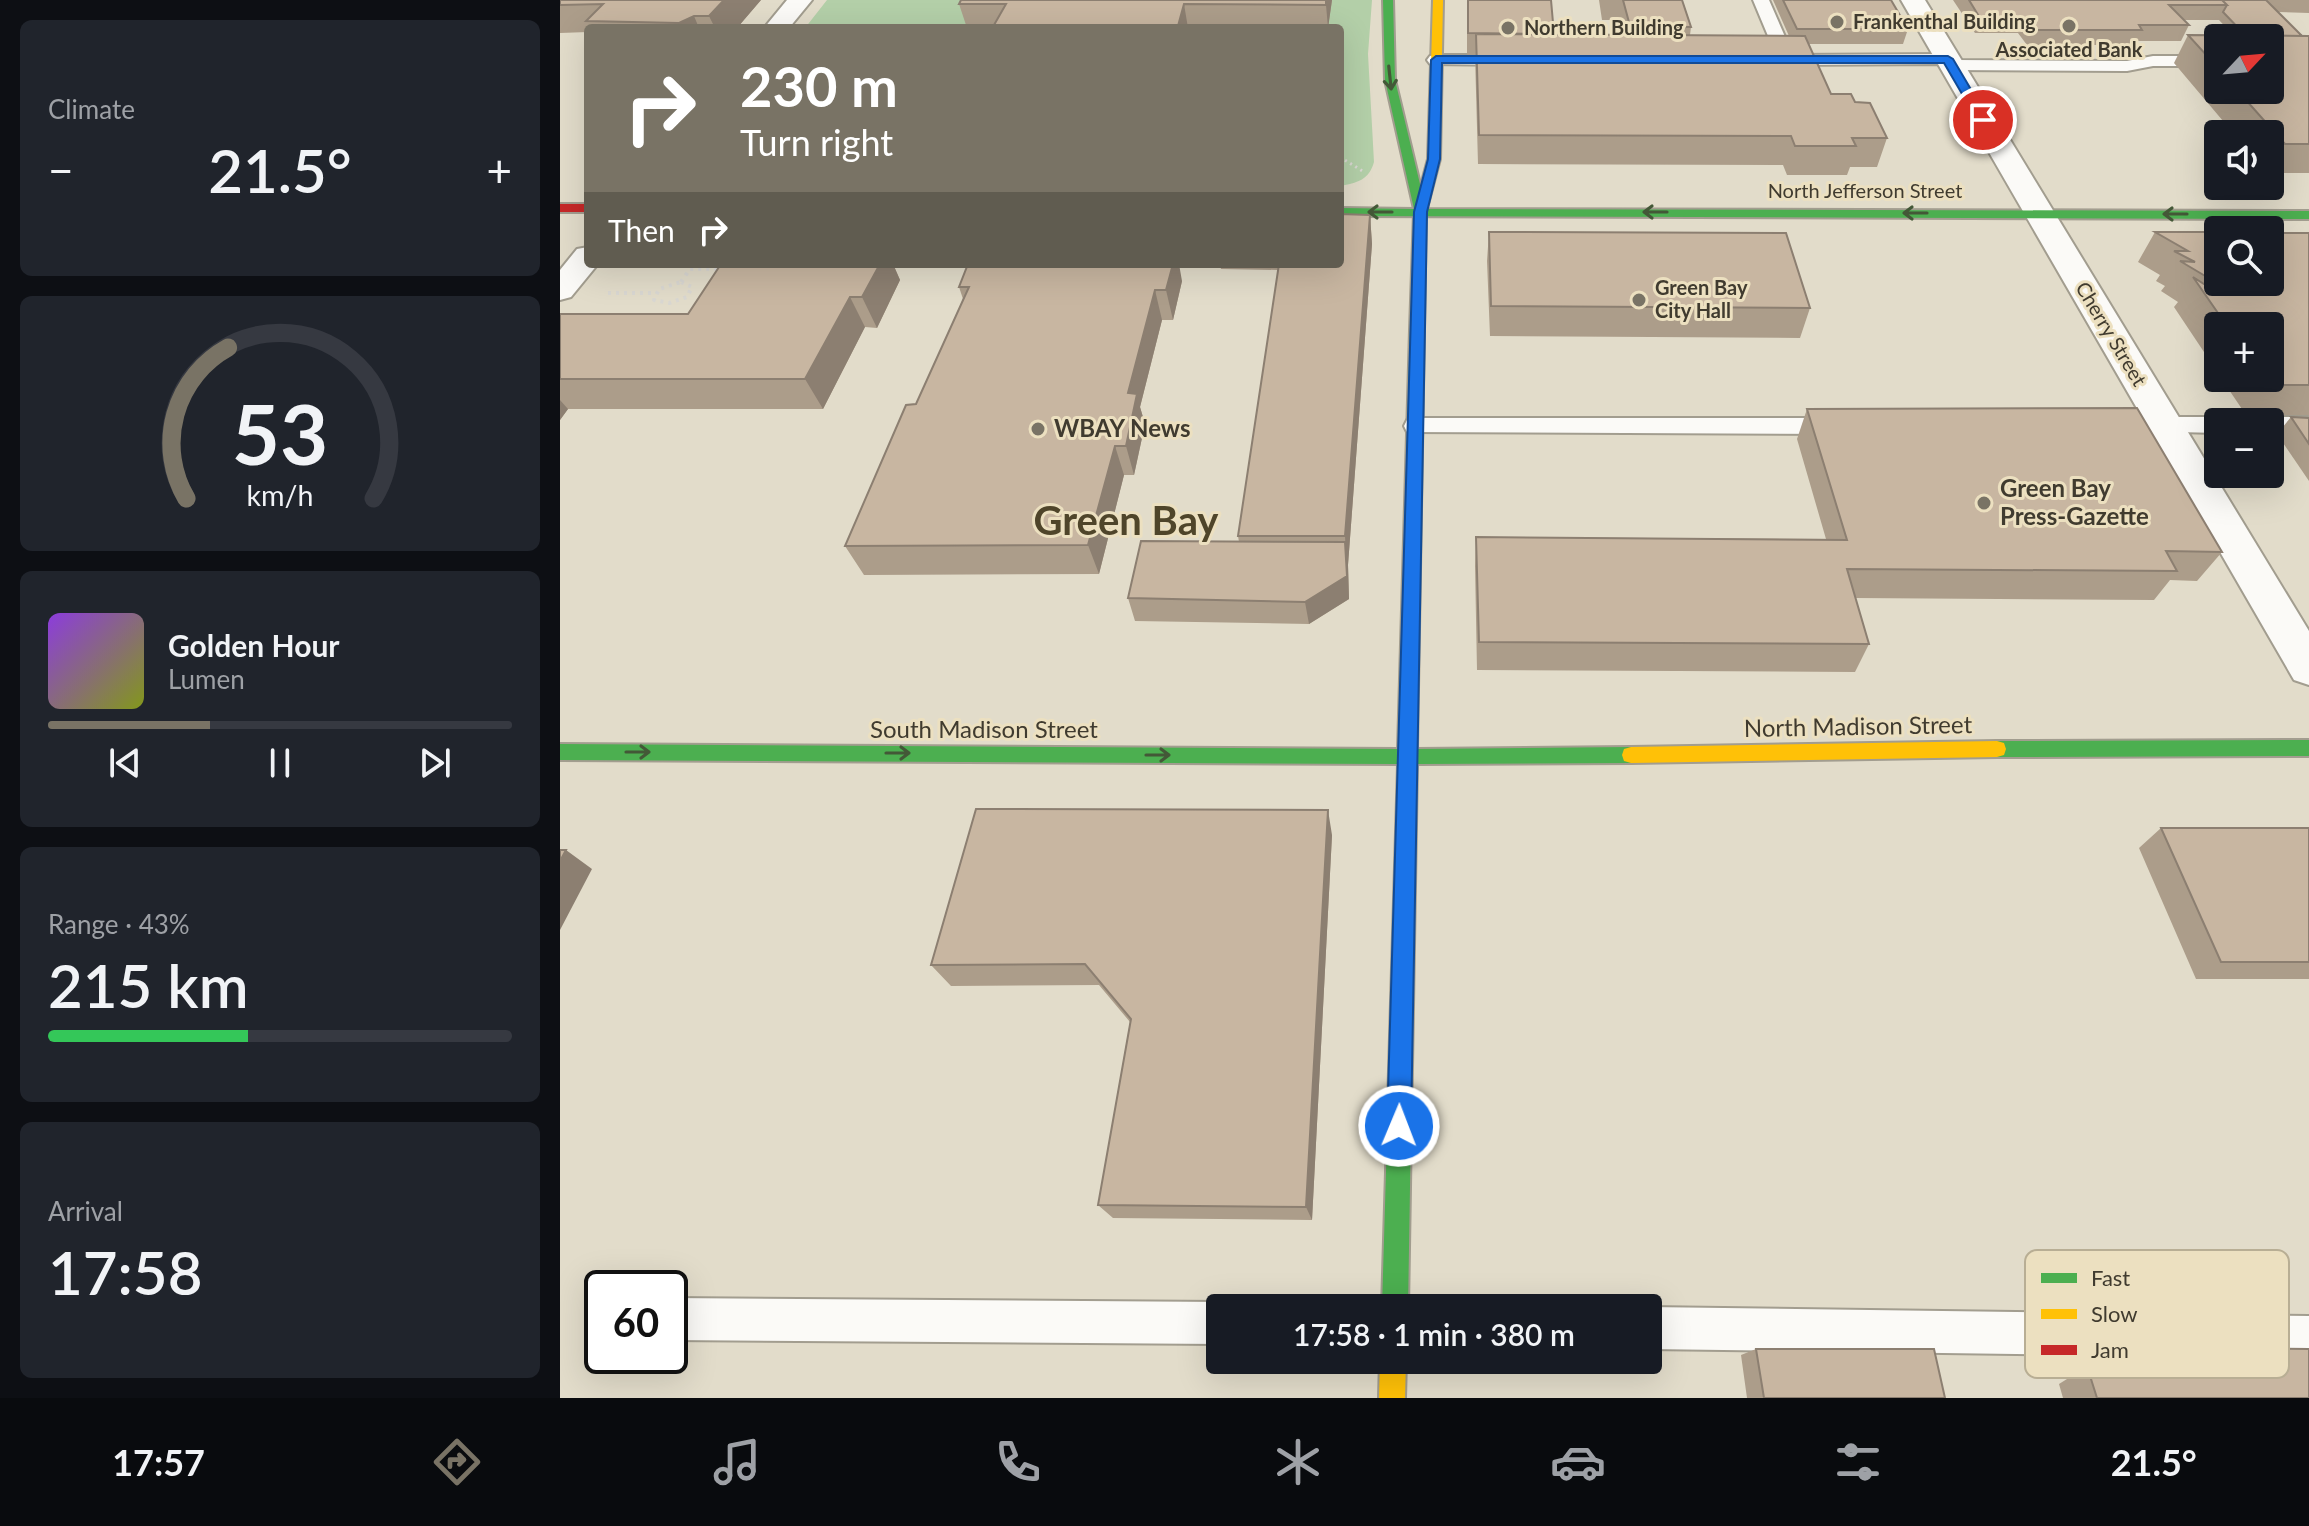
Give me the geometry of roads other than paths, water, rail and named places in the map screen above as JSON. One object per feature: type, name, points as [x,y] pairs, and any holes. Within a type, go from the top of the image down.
[{"type":"main road","points":[[1388,0],[1386,48],[1391,94],[1420,212]]},
{"type":"main road","points":[[1395,1294],[1420,212],[1434,159],[1438,0]]},
{"type":"main road","points":[[560,208],[584,208]]},
{"type":"main road","name":"North Jefferson Street","points":[[1344,212],[2309,215]]},
{"type":"main road","name":"North Madison Street","points":[[1408,757],[2309,748]]},
{"type":"main road","name":"South Madison Street","points":[[560,752],[1408,757]]},
{"type":"main road","points":[[1392,1398],[1393,1374]]},
{"type":"street","points":[[779,24],[800,0]]},
{"type":"street","name":"Cherry Street","points":[[1913,0],[2309,668]]},
{"type":"street","points":[[560,290],[584,261]]},
{"type":"lane","points":[[1761,0],[1787,60]]},
{"type":"lane","points":[[1436,60],[1525,60]]},
{"type":"lane","points":[[1758,60],[2127,66],[2153,61],[2204,61]]},
{"type":"lane","points":[[2120,425],[2204,425]]},
{"type":"lane","points":[[2284,425],[2309,425]]},
{"type":"lane","points":[[1416,426],[1872,426]]},
{"type":"lane","points":[[688,1319],[1206,1323]]},
{"type":"lane","points":[[1662,1328],[2025,1333]]},
{"type":"lane","points":[[2289,1337],[2309,1337]]},
{"type":"place","name":"Frankenthal Building","points":[[1837,22]]},
{"type":"place","name":"Associated Bank","points":[[2069,26]]},
{"type":"place","name":"Northern Building","points":[[1508,28]]},
{"type":"place","name":"Green Bay City Hall","points":[[1639,300]]},
{"type":"place","name":"WBAY News","points":[[1038,429]]},
{"type":"place","name":"Green Bay Press-Gazette","points":[[1984,503]]},
{"type":"district","name":"Green Bay","points":[[1126,521]]}]
